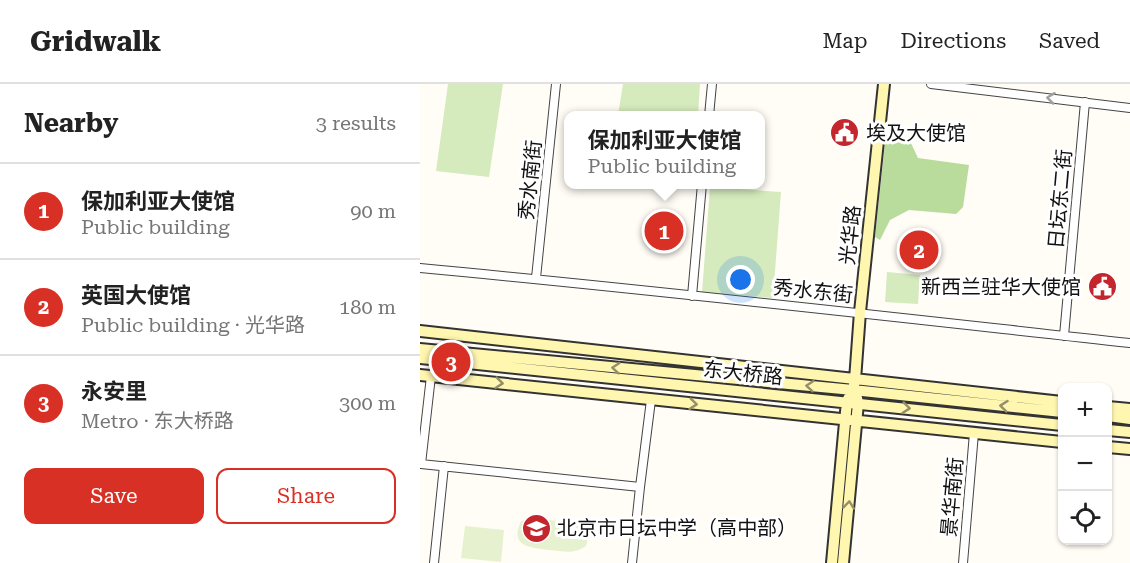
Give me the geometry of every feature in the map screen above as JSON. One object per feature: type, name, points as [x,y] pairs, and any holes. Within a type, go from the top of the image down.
[{"type":"main road","name":"光华路","points":[[843,563],[860,312],[884,84]]},
{"type":"main road","points":[[420,331],[854,385],[1058,402]]},
{"type":"main road","points":[[434,333],[460,353]]},
{"type":"main road","name":"东大桥路","points":[[420,349],[854,385],[1058,411]]},
{"type":"main road","name":"东大桥路","points":[[420,358],[1058,425]]},
{"type":"main road","points":[[425,375],[1058,442]]},
{"type":"main road","points":[[1112,407],[1130,409]]},
{"type":"main road","points":[[1112,417],[1130,419]]},
{"type":"main road","name":"光华路","points":[[832,563],[852,421]]},
{"type":"main road","points":[[1112,430],[1130,432]]},
{"type":"main road","points":[[1112,447],[1130,449]]},
{"type":"street","name":"秀水南街","points":[[536,278],[556,84]]},
{"type":"street","points":[[709,111],[712,84]]},
{"type":"street","points":[[931,84],[1130,108]]},
{"type":"street","name":"日坛东二街","points":[[1064,336],[1085,102]]},
{"type":"street","points":[[692,296],[702,189]]},
{"type":"street","name":"秀水东街","points":[[420,268],[860,312],[1130,343]]},
{"type":"street","points":[[425,375],[421,464],[640,487]]},
{"type":"street","points":[[632,563],[651,400]]},
{"type":"street","name":"景华南街","points":[[963,563],[974,433]]},
{"type":"street","points":[[434,563],[444,466]]},
{"type":"green space","points":[[448,84],[503,84],[489,177],[436,171]]},
{"type":"green space","points":[[623,84],[700,84],[698,111],[619,111]]},
{"type":"green space","points":[[886,134],[909,139],[918,158],[969,165],[963,207],[956,214],[909,210],[890,220],[880,240],[875,237]]},
{"type":"green space","points":[[710,189],[781,192],[773,298],[702,293]]},
{"type":"green space","points":[[887,272],[920,275],[918,304],[885,302]]},
{"type":"green space","points":[[530,518],[582,525],[588,533],[586,546],[577,551],[568,552],[535,548],[523,544],[518,536],[518,530],[521,521]]},
{"type":"green space","points":[[465,526],[504,530],[501,562],[461,558]]},
{"type":"place","name":"埃及大使馆","points":[[845,133]]},
{"type":"place","name":"保加利亚大使馆","points":[[664,231]]},
{"type":"place","name":"英国大使馆","points":[[919,250]]},
{"type":"place","name":"新西兰驻华大使馆","points":[[1102,287]]},
{"type":"place","name":"永安里","points":[[451,362]]},
{"type":"place","name":"北京市日坛中学（高中部）","points":[[536,528]]}]
